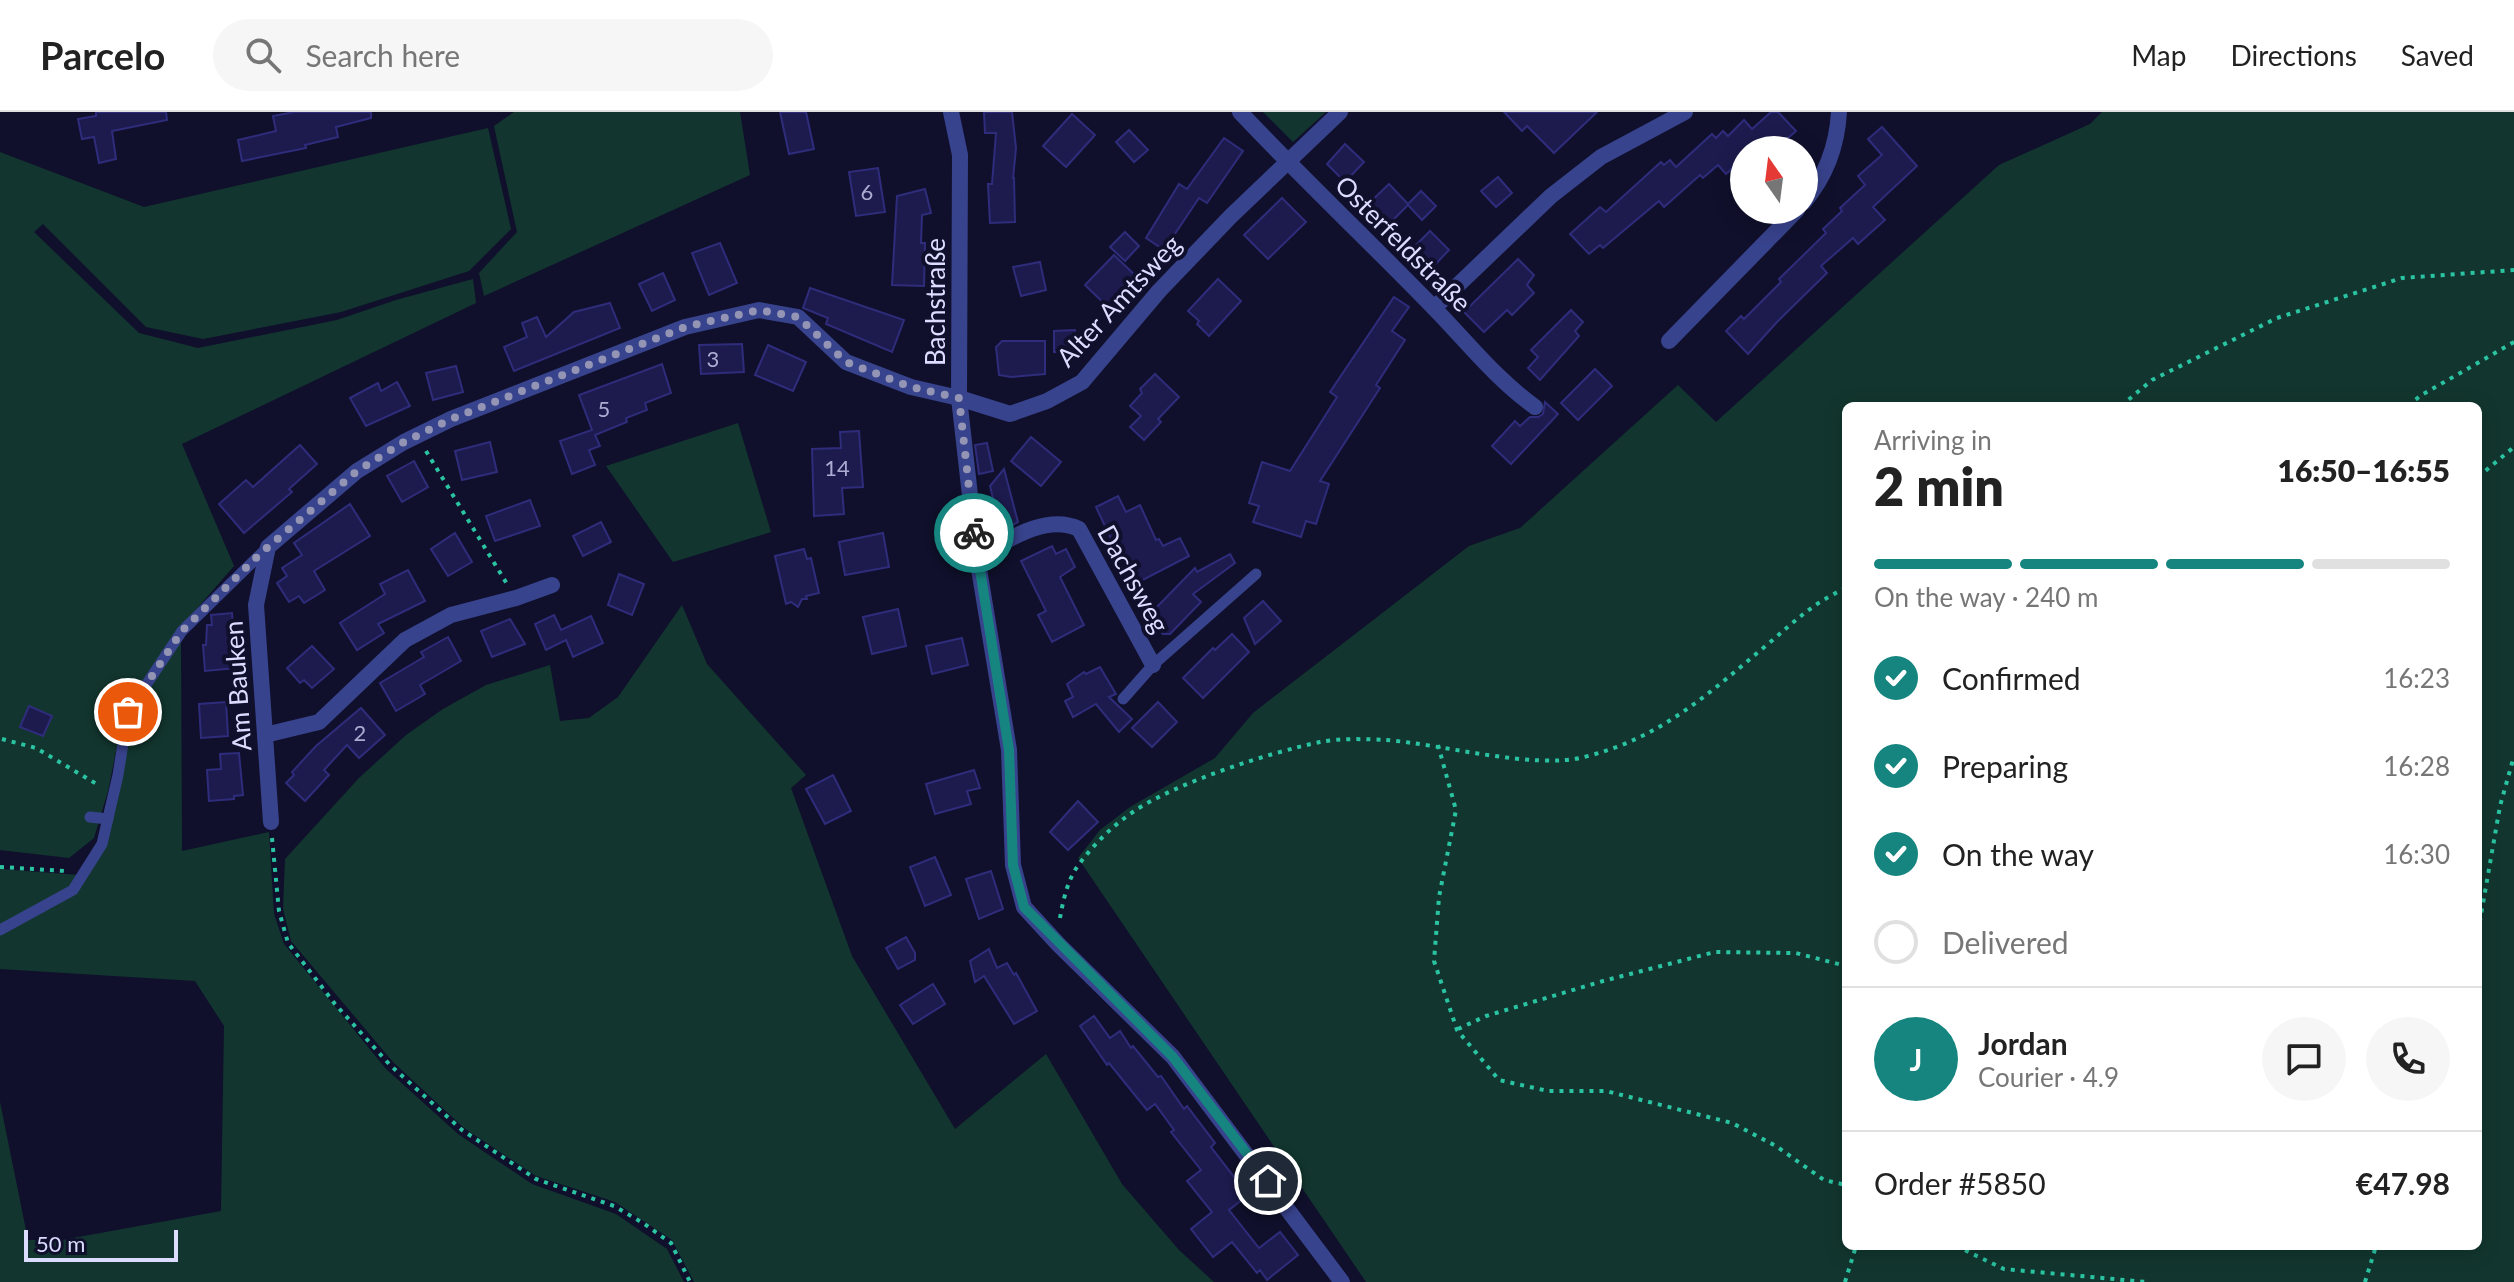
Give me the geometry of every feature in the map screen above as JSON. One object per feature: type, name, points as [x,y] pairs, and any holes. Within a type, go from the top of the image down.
[{"type":"street","name":"Bachstraße","points":[[951,112],[960,155],[959,398],[977,557],[1009,750],[1013,865],[1024,907],[1173,1057],[1342,1282]]},
{"type":"street","name":"Osterfeldstraße","points":[[1240,112],[1434,308],[1506,386],[1535,407]]},
{"type":"street","name":"Alter Amtsweg","points":[[959,398],[1010,414],[1047,401],[1082,382],[1159,291],[1231,216],[1340,112]]},
{"type":"street","points":[[1434,308],[1551,196],[1661,116],[1685,112]]},
{"type":"street","points":[[1818,180],[1828,165],[1838,133],[1839,112]]},
{"type":"street","points":[[1669,341],[1783,224]]},
{"type":"street","name":"Am Bauken","points":[[271,822],[256,605],[268,547],[357,471],[451,419],[685,327],[759,310],[798,317],[846,362],[911,387],[959,398]]},
{"type":"street","name":"Dachsweg","points":[[977,557],[1025,531],[1066,523],[1079,529],[1153,665]]},
{"type":"street","points":[[265,735],[319,722],[405,640],[451,615],[552,585]]},
{"type":"lane","name":"Am Bauken","points":[[0,930],[73,890],[102,844],[128,712],[182,631],[268,547]]},
{"type":"lane","name":"Dachsweg","points":[[1123,699],[1153,665],[1256,574]]},
{"type":"lane","points":[[90,817],[108,819]]},
{"type":"path","points":[[2126,402],[2152,380],[2277,318],[2402,278],[2514,270]]},
{"type":"path","points":[[2413,402],[2514,342]]},
{"type":"path","points":[[417,436],[516,598]]},
{"type":"path","points":[[2482,474],[2514,447]]},
{"type":"path","points":[[1053,939],[1075,870],[1095,844],[1135,810],[1184,785],[1322,741],[1383,740],[1552,760],[1583,758],[1657,730],[1691,709],[1819,601],[1842,590]]},
{"type":"path","points":[[2,739],[36,748],[103,788]]},
{"type":"path","points":[[1438,745],[1456,810],[1439,897],[1434,961],[1457,1030],[1499,1080],[1548,1091],[1606,1091],[1732,1123],[1776,1146],[1824,1180],[1842,1184]]},
{"type":"path","points":[[2482,909],[2500,806],[2514,756]]},
{"type":"path","points":[[271,822],[279,911],[288,943],[335,1004],[390,1065],[462,1130],[536,1179],[614,1206],[671,1243],[690,1282]]},
{"type":"path","points":[[0,867],[84,871]]},
{"type":"path","points":[[1457,1030],[1515,1007],[1715,952],[1796,953],[1842,965]]},
{"type":"path","points":[[1845,1282],[1855,1250]]},
{"type":"path","points":[[1964,1250],[2004,1269],[2146,1282]]},
{"type":"path","points":[[2365,1282],[2375,1250]]},
{"type":"green space","points":[[514,112],[740,112],[750,175],[484,296],[479,273],[517,232],[494,126]]},
{"type":"green space","points":[[1263,112],[1326,112],[1293,142]]},
{"type":"green space","points":[[2102,112],[2514,112],[2514,1282],[1366,1282],[1078,858],[1100,830],[1130,807],[1215,758],[1253,713],[1469,546],[1520,528],[1678,385],[1716,422],[1999,165],[2090,124]]},
{"type":"green space","points":[[488,128],[511,229],[469,271],[341,312],[203,339],[146,327],[43,224],[34,232],[139,333],[198,348],[337,320],[473,279],[476,303],[182,444],[234,566],[181,627],[122,721],[108,791],[94,838],[69,858],[0,850],[0,152],[144,207]]},
{"type":"green space","points":[[738,423],[771,532],[673,562],[606,466]]},
{"type":"green space","points":[[682,605],[707,664],[806,775],[791,788],[852,956],[955,1129],[1046,1054],[1122,1184],[1179,1250],[1214,1282],[694,1282],[672,1240],[615,1202],[536,1176],[464,1128],[393,1062],[291,941],[283,909],[285,859],[359,778],[406,735],[443,709],[486,685],[550,665],[560,721],[589,718],[618,697]]},
{"type":"green space","points":[[181,640],[182,851],[269,832],[274,914],[284,944],[386,1069],[458,1134],[532,1184],[616,1214],[667,1249],[684,1282],[0,1282],[0,1102],[28,1240],[62,1240],[221,1211],[224,1026],[195,981],[0,969],[0,933],[74,892],[101,851],[132,711]]},
{"type":"green space","points":[[0,869],[79,875],[70,886],[0,925]]},
{"type":"building","points":[[96,112],[166,112],[167,120],[112,131],[116,159],[99,163],[94,137],[82,139],[78,119],[96,116]]},
{"type":"building","points":[[294,112],[371,112],[371,118],[336,127],[338,137],[305,145],[306,148],[242,161],[238,140],[276,131],[273,116]]},
{"type":"building","points":[[780,112],[806,112],[814,149],[789,154]]},
{"type":"building","points":[[984,112],[1012,112],[1016,148],[1013,179],[1015,222],[990,223],[988,184],[992,184],[996,133],[985,133]]},
{"type":"building","points":[[1504,112],[1597,112],[1554,153],[1527,126],[1522,131]]},
{"type":"building","points":[[1771,112],[1778,112],[1796,131],[1790,136],[1730,136],[1730,170],[1726,174],[1718,165],[1703,178],[1700,175],[1664,207],[1659,201],[1603,248],[1600,245],[1589,254],[1570,234],[1600,207],[1606,212],[1661,162],[1664,165],[1670,160],[1676,167],[1712,134],[1716,138],[1723,131],[1728,136],[1744,120],[1752,129]]},
{"type":"building","points":[[1072,114],[1095,135],[1066,167],[1043,146]]},
{"type":"building","points":[[1882,127],[1917,166],[1873,207],[1885,220],[1858,244],[1853,238],[1821,266],[1827,273],[1748,354],[1726,331],[1741,316],[1744,319],[1781,282],[1779,279],[1826,233],[1823,229],[1842,211],[1840,208],[1865,185],[1858,176],[1882,155],[1868,139]]},
{"type":"building","points":[[1129,130],[1148,150],[1134,162],[1116,142]]},
{"type":"building","points":[[1224,138],[1243,151],[1207,203],[1199,198],[1164,250],[1146,238],[1179,184],[1187,189]]},
{"type":"building","points":[[1345,144],[1364,162],[1345,182],[1327,164]]},
{"type":"building","points":[[878,168],[885,212],[856,216],[849,172]]},
{"type":"building","points":[[1498,177],[1512,193],[1496,207],[1481,191]]},
{"type":"building","points":[[1389,184],[1408,204],[1421,191],[1436,206],[1422,220],[1408,205],[1385,228],[1365,207]]},
{"type":"building","points":[[925,189],[931,213],[922,215],[924,286],[892,285],[897,196]]},
{"type":"building","points":[[1282,198],[1306,222],[1268,259],[1244,235]]},
{"type":"building","points":[[1430,231],[1449,250],[1428,272],[1408,253]]},
{"type":"building","points":[[1125,232],[1139,246],[1125,261],[1110,247]]},
{"type":"building","points":[[720,243],[737,283],[709,295],[692,253]]},
{"type":"building","points":[[1114,255],[1138,278],[1113,312],[1085,285]]},
{"type":"building","points":[[1518,259],[1534,275],[1527,285],[1534,293],[1512,315],[1507,310],[1484,332],[1464,312]]},
{"type":"building","points":[[1040,262],[1046,290],[1021,296],[1013,267]]},
{"type":"building","points":[[663,273],[675,300],[652,311],[639,284]]},
{"type":"building","points":[[1218,279],[1241,301],[1209,336],[1188,311]]},
{"type":"building","points":[[810,288],[904,320],[892,352],[826,324],[828,318],[803,308]]},
{"type":"building","points":[[1394,297],[1409,307],[1392,331],[1405,340],[1376,385],[1380,388],[1320,481],[1329,484],[1316,524],[1306,521],[1301,537],[1253,522],[1259,506],[1249,503],[1262,462],[1290,471],[1337,397],[1330,392]]},
{"type":"building","points":[[610,303],[620,328],[514,371],[504,347],[527,337],[522,323],[537,317],[546,337],[574,312]]},
{"type":"building","points":[[1571,310],[1583,322],[1575,331],[1579,336],[1540,380],[1528,368],[1538,357],[1531,350]]},
{"type":"building","points":[[1075,330],[1076,352],[1054,352],[1054,331]]},
{"type":"building","points":[[1002,341],[1045,341],[1045,374],[999,375],[996,347]]},
{"type":"building","points":[[742,344],[744,372],[701,374],[699,345]]},
{"type":"building","points":[[768,345],[806,362],[793,391],[755,375]]},
{"type":"building","points":[[662,364],[671,393],[645,403],[647,410],[626,418],[627,422],[595,435],[600,446],[589,450],[595,465],[572,474],[560,441],[592,430],[579,395]]},
{"type":"building","points":[[456,366],[463,392],[433,400],[426,373]]},
{"type":"building","points":[[1595,369],[1612,386],[1578,420],[1561,403]]},
{"type":"building","points":[[1155,374],[1179,397],[1144,440],[1130,427],[1141,416],[1130,406],[1142,393],[1140,389]]},
{"type":"building","points":[[397,382],[410,406],[366,426],[350,398],[378,383],[381,391]]},
{"type":"building","points":[[1545,402],[1558,414],[1511,464],[1492,446],[1515,421],[1520,426],[1530,417],[1543,414]]},
{"type":"building","points":[[859,431],[863,487],[842,488],[844,514],[814,516],[812,449],[841,448],[840,432]]},
{"type":"building","points":[[1031,437],[1061,462],[1041,486],[1011,461]]},
{"type":"building","points":[[490,442],[497,472],[462,480],[455,451]]},
{"type":"building","points":[[987,443],[993,471],[979,474],[975,445]]},
{"type":"building","points":[[300,445],[317,464],[289,489],[292,492],[244,533],[219,504],[246,480],[253,487]]},
{"type":"building","points":[[414,461],[428,487],[402,502],[387,476]]},
{"type":"building","points":[[1004,469],[1018,522],[1001,531],[990,486]]},
{"type":"building","points":[[1118,496],[1126,512],[1140,505],[1156,540],[1159,539],[1163,546],[1180,538],[1189,556],[1139,582],[1117,539],[1112,541],[1096,507]]},
{"type":"building","points":[[530,500],[540,526],[495,541],[486,516]]},
{"type":"building","points":[[350,504],[370,536],[314,571],[325,590],[304,603],[299,596],[289,602],[277,583],[287,576],[282,568],[302,555],[294,543]]},
{"type":"building","points":[[601,522],[611,542],[583,556],[573,536]]},
{"type":"building","points":[[455,533],[472,562],[448,576],[431,549]]},
{"type":"building","points":[[883,533],[889,567],[845,575],[839,542]]},
{"type":"building","points":[[1052,546],[1056,554],[1066,549],[1075,567],[1060,577],[1084,625],[1052,642],[1038,615],[1046,611],[1021,561]]},
{"type":"building","points":[[804,549],[807,559],[811,558],[819,593],[806,596],[807,599],[802,599],[798,607],[791,602],[786,604],[775,556]]},
{"type":"building","points":[[1230,554],[1235,563],[1193,594],[1201,602],[1170,634],[1163,634],[1146,618],[1195,568],[1197,572]]},
{"type":"building","points":[[408,570],[425,601],[378,624],[384,633],[357,650],[340,623],[385,594],[380,584]]},
{"type":"building","points":[[619,574],[644,584],[632,615],[608,605]]},
{"type":"building","points":[[1263,601],[1281,621],[1255,644],[1244,618]]},
{"type":"building","points":[[898,609],[906,646],[872,654],[863,617]]},
{"type":"building","points":[[232,613],[236,668],[205,671],[203,645],[206,645],[207,625],[212,625],[211,615]]},
{"type":"building","points":[[554,615],[561,630],[591,616],[603,643],[573,657],[566,640],[546,650],[535,624]]},
{"type":"building","points":[[510,619],[525,644],[492,657],[481,631]]},
{"type":"building","points":[[1232,634],[1249,652],[1203,698],[1183,678]]},
{"type":"building","points":[[448,637],[461,661],[420,685],[425,694],[396,711],[380,683],[424,657],[421,652]]},
{"type":"building","points":[[962,638],[968,665],[932,674],[926,646]]},
{"type":"building","points":[[312,646],[334,669],[312,688],[304,680],[300,683],[287,668]]},
{"type":"building","points":[[1100,667],[1116,694],[1109,697],[1132,719],[1119,732],[1096,704],[1073,717],[1065,701],[1073,697],[1067,684],[1084,672],[1086,674]]},
{"type":"building","points":[[226,702],[228,736],[201,738],[199,704]]},
{"type":"building","points":[[1158,702],[1177,722],[1152,747],[1132,728]]},
{"type":"building","points":[[29,706],[52,716],[43,736],[20,727]]},
{"type":"building","points":[[361,708],[385,735],[359,758],[347,745],[324,770],[329,775],[305,801],[286,783],[294,775],[292,772],[316,746]]},
{"type":"building","points":[[239,753],[243,795],[209,801],[207,770],[221,769],[220,754]]},
{"type":"building","points":[[974,770],[980,788],[967,791],[971,804],[935,814],[926,784]]},
{"type":"building","points":[[833,775],[851,811],[825,824],[806,789]]},
{"type":"building","points":[[1078,801],[1098,822],[1068,850],[1050,832]]},
{"type":"building","points":[[935,857],[951,895],[925,906],[910,867]]},
{"type":"building","points":[[991,871],[1003,909],[979,919],[966,879]]},
{"type":"building","points":[[906,937],[915,953],[915,960],[898,969],[886,948]]},
{"type":"building","points":[[989,949],[997,968],[1007,963],[1014,975],[1016,973],[1037,1011],[1014,1024],[984,976],[975,982],[970,961]]},
{"type":"building","points":[[933,984],[945,1004],[913,1024],[900,1005]]},
{"type":"building","points":[[1094,1016],[1110,1038],[1120,1031],[1131,1048],[1133,1046],[1158,1077],[1161,1076],[1184,1109],[1187,1106],[1215,1143],[1211,1147],[1248,1195],[1229,1210],[1259,1248],[1280,1232],[1298,1255],[1267,1280],[1260,1270],[1257,1273],[1232,1242],[1213,1257],[1191,1229],[1212,1212],[1187,1181],[1201,1170],[1171,1132],[1174,1130],[1155,1104],[1147,1110],[1109,1063],[1107,1065],[1080,1026]]},
{"type":"way so far","points":[[128,712],[182,631],[261,553],[357,471],[404,442],[451,419],[685,327],[759,310],[798,317],[846,362],[911,387],[959,398],[974,533]]},
{"type":"route","points":[[974,533],[1009,750],[1013,865],[1024,907],[1173,1057],[1268,1181]]}]
